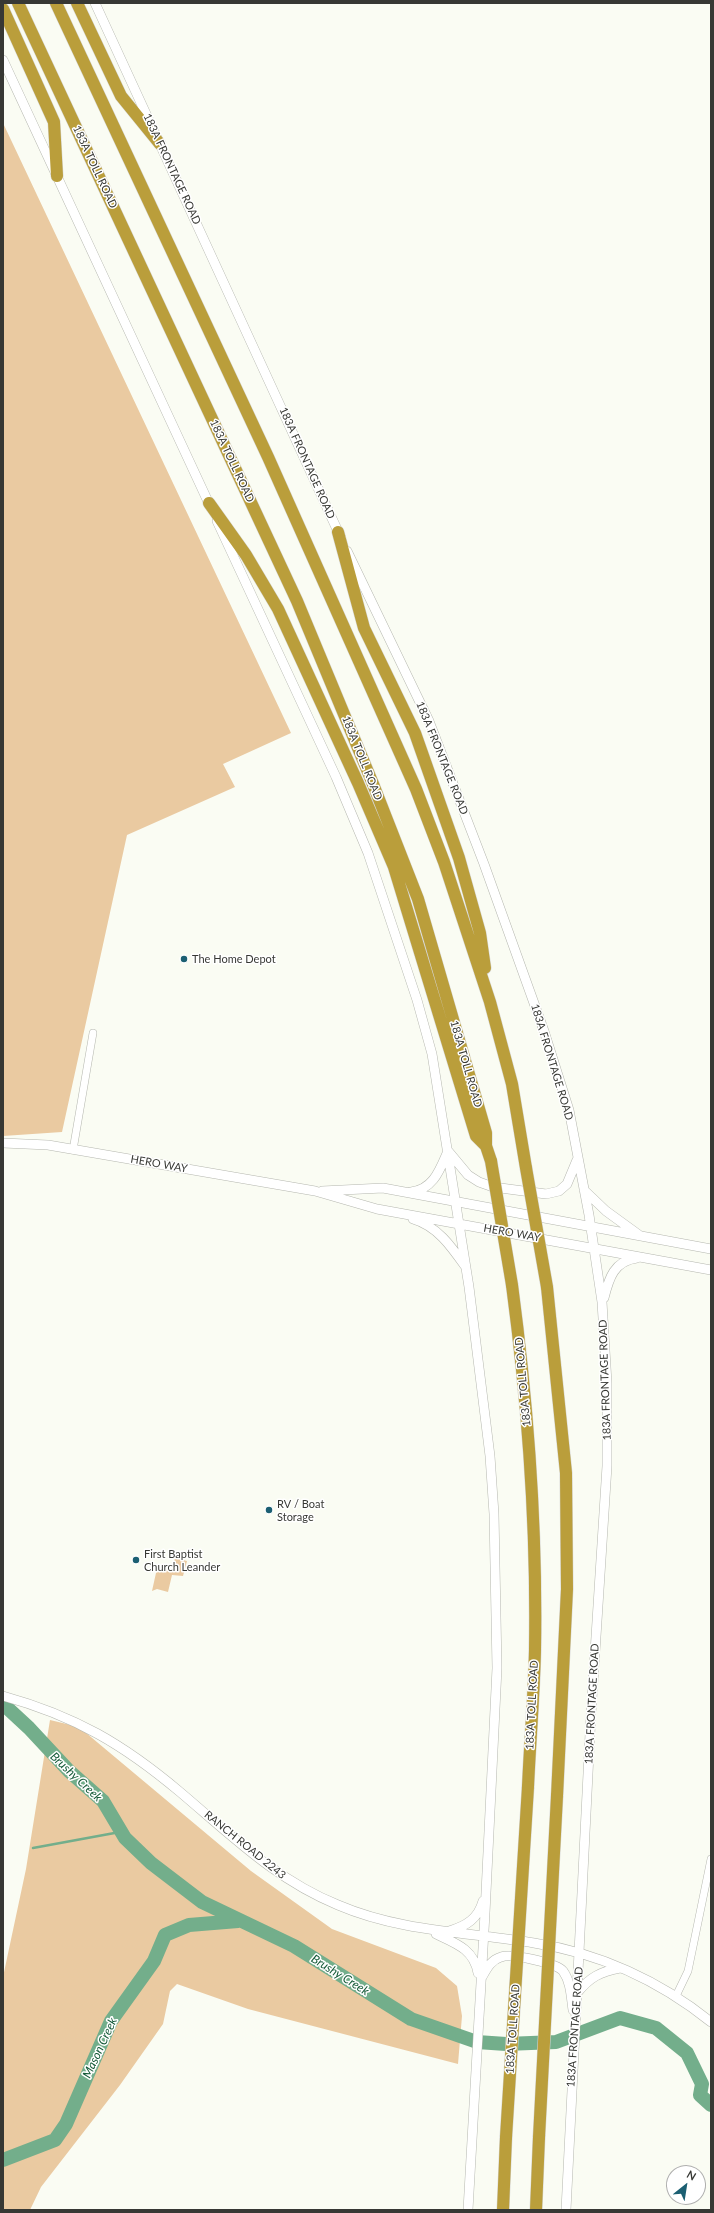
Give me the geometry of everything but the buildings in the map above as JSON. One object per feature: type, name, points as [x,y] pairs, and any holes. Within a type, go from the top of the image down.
[{"type":"highway","name":"183A TOLL ROAD","points":[[18,3],[297,601],[382,805],[423,915],[486,1133],[486,1146],[491,1161],[512,1284],[524,1378],[532,1506],[535,1650],[503,2210]]},
{"type":"highway","points":[[56,3],[85,68],[268,457],[416,789],[444,862],[490,1002],[512,1084],[547,1287],[566,1473],[567,1589],[536,2210]]},
{"type":"highway","points":[[77,3],[121,96],[160,144]]},
{"type":"highway","points":[[3,9],[54,122],[57,176]]},
{"type":"highway","points":[[209,503],[246,555],[278,609],[358,783],[394,867],[476,1136],[486,1146]]},
{"type":"highway","points":[[338,532],[364,628],[415,734],[459,858],[480,933],[490,1002]]},
{"type":"main road","name":"183A FRONTAGE ROAD","points":[[95,3],[338,532],[429,721],[484,864],[544,1031],[569,1110],[591,1227],[602,1302],[607,1383],[607,1466],[591,1714],[580,1954],[575,1996],[575,2025],[566,2210]]},
{"type":"main road","points":[[3,60],[336,778],[368,853],[417,1000],[432,1054],[466,1268],[490,1456],[494,1514],[497,1668],[484,1936],[480,1982],[468,2210]]},
{"type":"main road","name":"HERO WAY","points":[[3,1143],[48,1145],[315,1191],[377,1209],[711,1270]]},
{"type":"main road","points":[[448,1151],[468,1175],[479,1182],[493,1187],[546,1194],[559,1191],[567,1184],[578,1158]]},
{"type":"main road","points":[[404,1192],[427,1188],[435,1178],[448,1151]]},
{"type":"main road","name":"HERO WAY","points":[[315,1191],[382,1188],[711,1249]]},
{"type":"main road","points":[[584,1190],[606,1211],[642,1237]]},
{"type":"main road","points":[[377,1209],[418,1221],[434,1229],[454,1250],[466,1268]]},
{"type":"main road","points":[[602,1302],[609,1277],[616,1267],[627,1260],[644,1258]]},
{"type":"main road","name":"RANCH ROAD 2243","points":[[3,1696],[56,1712],[82,1724],[123,1749],[179,1791],[236,1842],[289,1881],[338,1906],[365,1915],[424,1929],[552,1946],[580,1954],[620,1968],[676,1996],[711,2022]]},
{"type":"main road","points":[[445,1932],[464,1926],[472,1920],[481,1907],[486,1888]]},
{"type":"main road","points":[[424,1929],[458,1944],[467,1950],[476,1962],[480,1982]]},
{"type":"main road","points":[[480,1982],[488,1965],[502,1956],[532,1959],[562,1970],[575,1996],[586,1982],[597,1974],[620,1968]]},
{"type":"street","points":[[73,1150],[93,1033]]},
{"type":"street","points":[[676,1996],[688,1971],[711,1859]]},
{"type":"shaded area","points":[[3,123],[291,733],[223,764],[235,787],[127,835],[62,1132],[3,1136]]},
{"type":"shaded area","points":[[175,1558],[187,1561],[183,1576],[172,1575],[168,1592],[157,1589],[152,1591],[156,1573],[161,1567],[172,1570]]},
{"type":"shaded area","points":[[50,1720],[79,1727],[251,1871],[332,1929],[436,1968],[457,1986],[462,2016],[458,2064],[248,2009],[177,1984],[170,1991],[163,2024],[120,2085],[41,2187],[30,2210],[3,2210],[3,1977],[26,1869]]},
{"type":"waterway","name":"Brushy Creek","points":[[3,1704],[29,1728],[69,1771],[103,1801],[125,1838],[151,1863],[202,1902],[294,1946],[411,2019],[477,2042],[506,2044],[556,2042],[620,2018],[656,2028],[687,2053],[702,2084],[700,2095],[711,2105]]},
{"type":"waterway","points":[[33,1848],[120,1832]]},
{"type":"waterway","name":"Mason Creek","points":[[3,2160],[55,2140],[66,2124],[111,2021],[154,1961],[165,1935],[189,1925],[238,1921]]},
{"type":"place","name":"The Home Depot","points":[[184,959]]},
{"type":"place","name":"RV / Boat Storage","points":[[269,1510]]},
{"type":"place","name":"First Baptist Church Leander","points":[[136,1560]]}]
